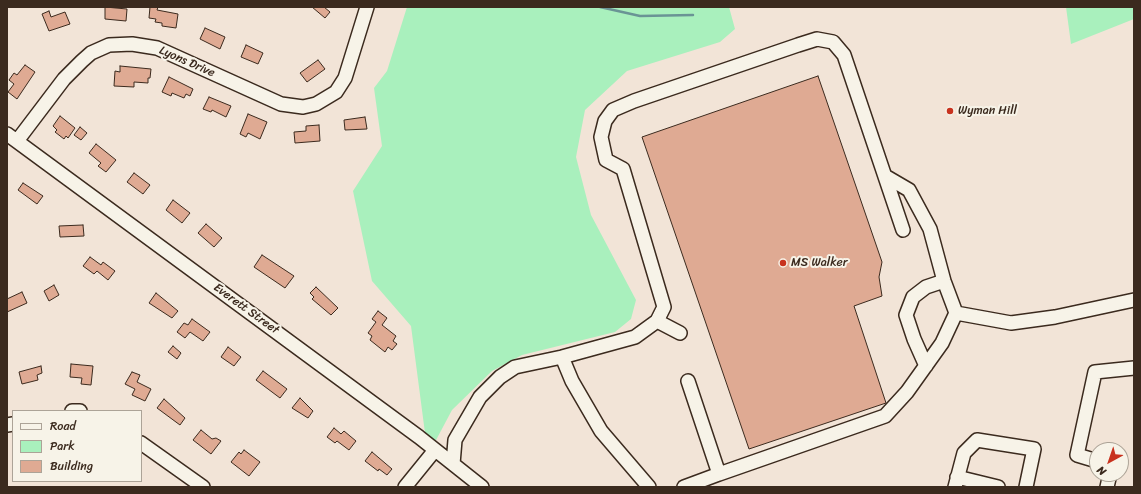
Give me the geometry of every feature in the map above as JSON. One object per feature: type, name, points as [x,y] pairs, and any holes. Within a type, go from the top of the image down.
[{"type":"street","name":"Lyons Drive","points":[[12,137],[82,60],[91,53],[109,45],[132,44],[158,48],[274,102],[296,107],[311,106],[330,96],[340,86],[350,64],[367,7]]},
{"type":"street","points":[[452,464],[455,440],[460,430],[480,397],[500,377],[515,366],[562,357],[635,337],[657,321],[664,307],[623,169],[606,160],[601,138],[605,122],[613,110],[634,100],[798,45],[817,40],[833,42],[844,55],[903,230]]},
{"type":"street","name":"Everett Street","points":[[12,137],[435,450],[482,487]]},
{"type":"street","points":[[684,487],[885,416],[907,392],[942,342],[956,313],[944,281],[930,229],[909,190],[884,176]]},
{"type":"street","points":[[926,366],[914,339],[906,315],[913,297],[926,287],[944,281]]},
{"type":"street","points":[[956,313],[1011,323],[1055,318],[1134,300]]},
{"type":"street","points":[[657,321],[680,333]]},
{"type":"street","points":[[562,357],[572,381],[601,431],[649,487]]},
{"type":"street","points":[[1089,459],[1077,455],[1095,372],[1134,368]]},
{"type":"street","points":[[688,380],[719,474]]},
{"type":"street","points":[[998,487],[956,482],[964,453],[977,440],[1034,449],[1026,487]]},
{"type":"street","points":[[142,444],[203,487]]},
{"type":"street","points":[[405,487],[435,450]]},
{"type":"green space","points":[[407,7],[729,7],[735,29],[720,42],[627,71],[585,110],[576,157],[591,215],[636,300],[631,319],[615,332],[522,355],[492,371],[452,410],[435,442],[425,433],[411,326],[372,281],[353,191],[382,146],[374,88],[387,71]]},
{"type":"green space","points":[[1066,7],[1134,7],[1134,19],[1071,44]]},
{"type":"building","points":[[105,7],[127,9],[126,21],[105,19]]},
{"type":"building","points":[[150,7],[158,7],[157,10],[178,14],[176,28],[162,26],[162,23],[155,22],[156,19],[149,18]]},
{"type":"building","points":[[312,7],[324,7],[330,12],[325,18]]},
{"type":"building","points":[[49,11],[51,17],[65,12],[70,24],[49,31],[42,14]]},
{"type":"building","points":[[205,28],[225,37],[220,49],[200,39]]},
{"type":"building","points":[[246,45],[263,53],[258,64],[241,57]]},
{"type":"building","points":[[318,60],[325,69],[307,82],[300,73]]},
{"type":"building","points":[[25,65],[35,72],[17,99],[8,92],[14,84],[9,80],[14,73],[17,75]]},
{"type":"building","points":[[120,66],[151,69],[148,83],[134,82],[134,87],[114,86],[115,71],[120,72]]},
{"type":"building","name":"MS Walker","points":[[818,76],[882,262],[879,277],[882,296],[854,306],[886,403],[749,449],[642,137]]},
{"type":"building","points":[[169,77],[193,89],[190,96],[186,94],[184,98],[172,93],[171,96],[162,92]]},
{"type":"building","points":[[209,97],[231,106],[226,117],[212,110],[211,112],[203,109]]},
{"type":"building","points":[[248,114],[267,122],[260,139],[248,133],[246,137],[240,134]]},
{"type":"building","points":[[60,116],[75,128],[68,138],[66,136],[64,139],[55,132],[57,130],[53,126]]},
{"type":"building","points":[[365,117],[367,129],[345,130],[344,120]]},
{"type":"building","points":[[319,125],[320,141],[295,143],[294,132],[306,131],[306,126]]},
{"type":"building","points":[[80,127],[87,133],[81,140],[74,135]]},
{"type":"building","points":[[96,144],[116,160],[106,172],[98,166],[101,163],[89,153]]},
{"type":"building","points":[[134,173],[150,185],[143,194],[127,182]]},
{"type":"building","points":[[23,183],[43,196],[37,204],[18,190]]},
{"type":"building","points":[[173,200],[190,213],[182,223],[166,210]]},
{"type":"building","points":[[206,224],[222,238],[214,247],[198,233]]},
{"type":"building","points":[[83,225],[84,236],[60,237],[59,226]]},
{"type":"building","points":[[262,255],[294,276],[285,288],[254,267]]},
{"type":"building","points":[[90,257],[101,265],[103,262],[115,271],[108,280],[97,271],[94,274],[83,266]]},
{"type":"building","points":[[54,285],[59,295],[49,301],[44,291]]},
{"type":"building","points":[[316,287],[338,308],[331,315],[312,299],[314,297],[310,293]]},
{"type":"building","points":[[22,292],[27,303],[7,312],[7,299]]},
{"type":"building","points":[[156,293],[178,311],[172,318],[149,303]]},
{"type":"building","points":[[378,311],[387,318],[382,325],[396,336],[393,341],[397,344],[392,350],[388,347],[385,352],[370,340],[372,336],[368,333],[376,322],[372,319]]},
{"type":"building","points":[[192,319],[210,332],[203,341],[190,332],[185,338],[177,332],[184,323],[188,325]]},
{"type":"building","points":[[173,346],[181,353],[177,359],[168,352]]},
{"type":"building","points":[[228,347],[241,357],[234,366],[221,357]]},
{"type":"building","points":[[71,364],[93,366],[91,385],[81,384],[82,378],[70,377]]},
{"type":"building","points":[[41,366],[42,373],[37,375],[38,380],[22,384],[19,372]]},
{"type":"building","points":[[263,371],[287,389],[280,398],[256,380]]},
{"type":"building","points":[[132,372],[140,375],[137,382],[151,389],[145,401],[132,395],[135,389],[125,384]]},
{"type":"building","points":[[300,398],[313,411],[308,418],[292,408]]},
{"type":"building","points":[[164,399],[185,418],[180,425],[157,408]]},
{"type":"building","points":[[334,428],[341,434],[344,431],[356,441],[349,450],[337,441],[335,443],[327,437]]},
{"type":"building","points":[[201,430],[212,439],[216,438],[221,441],[211,454],[193,440]]},
{"type":"building","points":[[244,450],[260,462],[249,476],[231,462],[239,452],[241,454]]},
{"type":"building","points":[[372,452],[392,469],[387,475],[379,469],[378,471],[365,461]]},
{"type":"waterway","points":[[600,7],[640,16],[693,15]]},
{"type":"place","name":"Wyman Hill","points":[[950,111]]},
{"type":"place","name":"MS Walker","points":[[783,263]]}]
